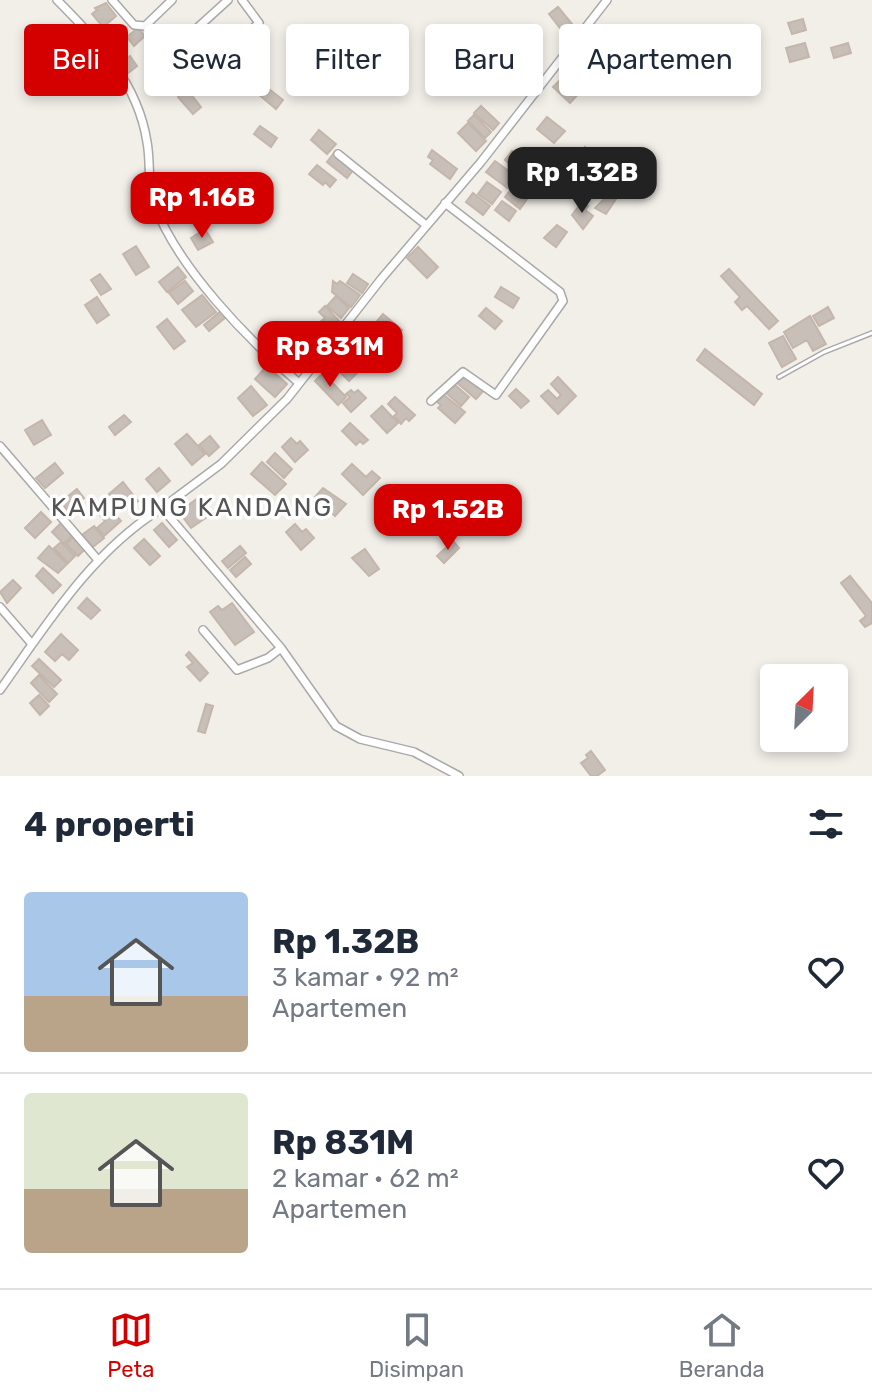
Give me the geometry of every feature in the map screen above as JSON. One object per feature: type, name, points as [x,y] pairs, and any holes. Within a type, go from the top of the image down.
[{"type":"street","points":[[57,0],[100,43],[129,86],[148,145],[148,181],[155,205],[171,237],[245,334],[299,383]]},
{"type":"street","points":[[113,0],[134,25],[144,26]]},
{"type":"street","points":[[147,24],[172,0]]},
{"type":"street","points":[[202,24],[228,0]]},
{"type":"street","points":[[242,0],[258,24]]},
{"type":"street","points":[[0,690],[98,560],[129,530],[221,464],[299,383],[426,225],[481,162],[607,0]]},
{"type":"street","points":[[338,154],[426,225]]},
{"type":"street","points":[[431,401],[463,372],[496,395],[563,301],[560,292],[445,203]]},
{"type":"street","points":[[0,446],[98,560]]},
{"type":"street","points":[[162,508],[281,648],[336,726],[360,739],[414,752],[459,776]]},
{"type":"street","points":[[0,607],[32,644]]},
{"type":"street","points":[[203,630],[237,670],[268,658],[281,648]]},
{"type":"lane","points":[[779,377],[824,352],[872,333]]},
{"type":"building","points":[[106,3],[116,16],[107,24],[100,24],[92,14],[97,10],[95,8]]},
{"type":"building","points":[[558,7],[572,24],[559,24],[559,27],[549,14]]},
{"type":"building","points":[[803,19],[806,30],[792,34],[788,23]]},
{"type":"building","points":[[138,28],[144,35],[134,46],[128,36]]},
{"type":"building","points":[[805,43],[809,57],[790,62],[786,48]]},
{"type":"building","points":[[848,43],[851,53],[834,58],[831,48]]},
{"type":"building","points":[[130,56],[137,66],[128,73]]},
{"type":"building","points":[[270,90],[283,100],[276,109],[260,96],[270,96]]},
{"type":"building","points":[[192,96],[201,107],[193,114],[178,97]]},
{"type":"building","points":[[563,96],[576,96],[570,103]]},
{"type":"building","points":[[481,106],[499,123],[493,130],[474,113]]},
{"type":"building","points":[[474,115],[491,132],[485,138],[468,121]]},
{"type":"building","points":[[547,117],[565,131],[554,143],[537,129]]},
{"type":"building","points":[[468,123],[486,141],[476,151],[458,133]]},
{"type":"building","points":[[260,126],[277,138],[271,147],[254,134]]},
{"type":"building","points":[[319,130],[336,144],[327,154],[311,140]]},
{"type":"building","points":[[585,147],[608,165],[601,174],[578,156]]},
{"type":"building","points":[[432,150],[457,169],[450,179],[430,164],[433,160],[428,157]]},
{"type":"building","points":[[512,151],[525,162],[517,171],[505,160]]},
{"type":"building","points":[[334,153],[354,169],[347,178],[327,162]]},
{"type":"building","points":[[495,161],[517,177],[509,189],[486,172]]},
{"type":"building","points":[[317,165],[336,180],[330,187],[309,174]]},
{"type":"building","points":[[487,182],[501,192],[492,204],[478,194]]},
{"type":"building","points":[[512,188],[527,199],[520,209],[505,197]]},
{"type":"building","points":[[473,193],[490,206],[483,215],[466,202]]},
{"type":"building","points":[[609,194],[616,199],[606,214],[595,208]]},
{"type":"building","points":[[502,201],[516,211],[509,221],[495,210]]},
{"type":"building","points":[[582,202],[588,206],[585,210],[593,216],[583,229],[572,215]]},
{"type":"building","points":[[557,225],[567,232],[556,247],[544,238]]},
{"type":"building","points":[[205,229],[213,242],[198,250],[191,238]]},
{"type":"building","points":[[136,246],[149,267],[136,275],[123,254]]},
{"type":"building","points":[[418,247],[438,267],[427,278],[407,258]]},
{"type":"building","points":[[178,267],[186,277],[167,292],[159,282]]},
{"type":"building","points":[[729,269],[778,321],[769,329],[747,306],[742,310],[735,302],[740,297],[721,276]]},
{"type":"building","points":[[100,274],[111,289],[101,295],[91,280]]},
{"type":"building","points":[[353,274],[368,284],[362,293],[347,283]]},
{"type":"building","points":[[185,281],[193,291],[178,304],[169,293]]},
{"type":"building","points":[[333,281],[337,284],[340,281],[360,295],[351,307],[332,292]]},
{"type":"building","points":[[501,287],[519,298],[513,308],[495,297]]},
{"type":"building","points":[[202,295],[216,312],[196,327],[182,310]]},
{"type":"building","points":[[336,296],[349,308],[341,318],[327,306]]},
{"type":"building","points":[[97,297],[109,315],[97,323],[85,305]]},
{"type":"building","points":[[325,306],[343,325],[332,335],[320,322],[325,318],[319,312]]},
{"type":"building","points":[[828,307],[834,318],[819,326],[813,316]]},
{"type":"building","points":[[486,308],[502,321],[495,329],[479,316]]},
{"type":"building","points":[[221,311],[226,317],[209,331],[204,325]]},
{"type":"building","points":[[383,314],[402,330],[393,342],[373,326]]},
{"type":"building","points":[[810,316],[826,344],[813,351],[807,340],[793,348],[784,332]]},
{"type":"building","points":[[167,319],[185,341],[174,349],[157,327]]},
{"type":"building","points":[[302,329],[320,346],[309,358],[290,342]]},
{"type":"building","points":[[356,330],[366,339],[354,352],[346,340]]},
{"type":"building","points":[[783,336],[796,359],[782,367],[769,343]]},
{"type":"building","points":[[359,348],[366,354],[372,348],[382,356],[368,371],[352,355]]},
{"type":"building","points":[[705,349],[762,394],[754,405],[697,360]]},
{"type":"building","points":[[338,354],[346,362],[349,359],[360,370],[349,381],[330,362]]},
{"type":"building","points":[[267,366],[287,384],[275,397],[255,379]]},
{"type":"building","points":[[323,373],[346,397],[338,405],[315,381]]},
{"type":"building","points":[[464,373],[484,390],[476,399],[456,382]]},
{"type":"building","points":[[558,377],[576,396],[558,414],[541,396],[548,390],[557,399],[561,395],[551,384]]},
{"type":"building","points":[[454,384],[469,397],[461,406],[446,393]]},
{"type":"building","points":[[251,386],[267,405],[253,416],[238,398]]},
{"type":"building","points":[[516,389],[529,401],[521,408],[509,396]]},
{"type":"building","points":[[351,390],[354,393],[358,390],[366,398],[351,412],[343,403],[350,397],[346,394]]},
{"type":"building","points":[[444,395],[465,412],[455,423],[438,408],[441,405],[437,402]]},
{"type":"building","points":[[395,397],[415,415],[409,421],[406,418],[401,424],[394,416],[397,413],[388,404]]},
{"type":"building","points":[[382,406],[398,423],[387,433],[371,416]]},
{"type":"building","points":[[124,415],[131,422],[115,435],[109,427]]},
{"type":"building","points":[[42,420],[51,435],[34,445],[25,430]]},
{"type":"building","points":[[350,423],[368,440],[356,445],[342,431]]},
{"type":"building","points":[[187,434],[205,454],[192,465],[175,444]]},
{"type":"building","points":[[210,436],[219,447],[209,456],[199,445]]},
{"type":"building","points":[[291,438],[297,444],[300,441],[308,450],[295,462],[282,447]]},
{"type":"building","points":[[275,453],[292,469],[284,478],[267,462]]},
{"type":"building","points":[[262,462],[286,484],[275,495],[251,474]]},
{"type":"building","points":[[55,463],[63,473],[45,488],[36,478]]},
{"type":"building","points":[[352,464],[366,477],[372,471],[380,478],[363,495],[342,474]]},
{"type":"building","points":[[159,468],[170,481],[157,492],[146,479]]},
{"type":"building","points":[[123,482],[138,501],[128,509],[119,498],[115,501],[109,494]]},
{"type":"building","points":[[323,488],[346,504],[335,516],[315,497]]},
{"type":"building","points":[[77,489],[84,498],[68,511],[61,502]]},
{"type":"building","points":[[198,498],[210,515],[191,528],[179,512]]},
{"type":"building","points":[[104,501],[121,521],[104,536],[97,528],[105,521],[95,509]]},
{"type":"building","points":[[41,512],[51,522],[35,538],[25,528]]},
{"type":"building","points":[[61,523],[73,535],[64,544],[52,532]]},
{"type":"building","points":[[162,523],[177,540],[169,547],[154,530]]},
{"type":"building","points":[[295,524],[302,532],[306,529],[314,538],[301,550],[286,532]]},
{"type":"building","points":[[94,526],[104,538],[93,547],[82,535]]},
{"type":"building","points":[[74,536],[86,548],[78,556],[66,544]]},
{"type":"building","points":[[144,539],[160,556],[150,565],[134,548]]},
{"type":"building","points":[[453,541],[459,548],[444,563],[437,556]]},
{"type":"building","points":[[61,542],[75,556],[68,563],[54,548]]},
{"type":"building","points":[[49,546],[67,564],[58,573],[38,558]]},
{"type":"building","points":[[240,546],[246,553],[228,568],[222,561]]},
{"type":"building","points":[[365,549],[379,569],[369,576],[352,558]]},
{"type":"building","points":[[245,557],[251,564],[236,577],[230,570]]},
{"type":"building","points":[[43,568],[61,585],[53,593],[36,576]]},
{"type":"building","points":[[850,576],[872,603],[872,623],[865,627],[860,621],[866,616],[841,583]]},
{"type":"building","points":[[13,580],[21,588],[7,603],[0,592]]},
{"type":"building","points":[[87,598],[100,610],[91,619],[78,608]]},
{"type":"building","points":[[232,603],[254,632],[235,645],[210,612],[218,606],[222,610]]},
{"type":"building","points":[[61,634],[78,650],[69,660],[62,654],[55,661],[45,652]]},
{"type":"building","points":[[189,652],[208,673],[200,681],[187,667],[193,663],[186,655]]},
{"type":"building","points":[[39,659],[61,680],[54,687],[32,666]]},
{"type":"building","points":[[39,675],[57,694],[49,702],[31,683]]},
{"type":"building","points":[[39,695],[49,706],[40,715],[30,703]]},
{"type":"building","points":[[206,704],[213,706],[205,733],[198,731]]},
{"type":"building","points":[[591,751],[605,770],[597,776],[591,776],[581,763]]},
{"type":"district","name":"KAMPUNG KANDANG","points":[[192,507]]}]
